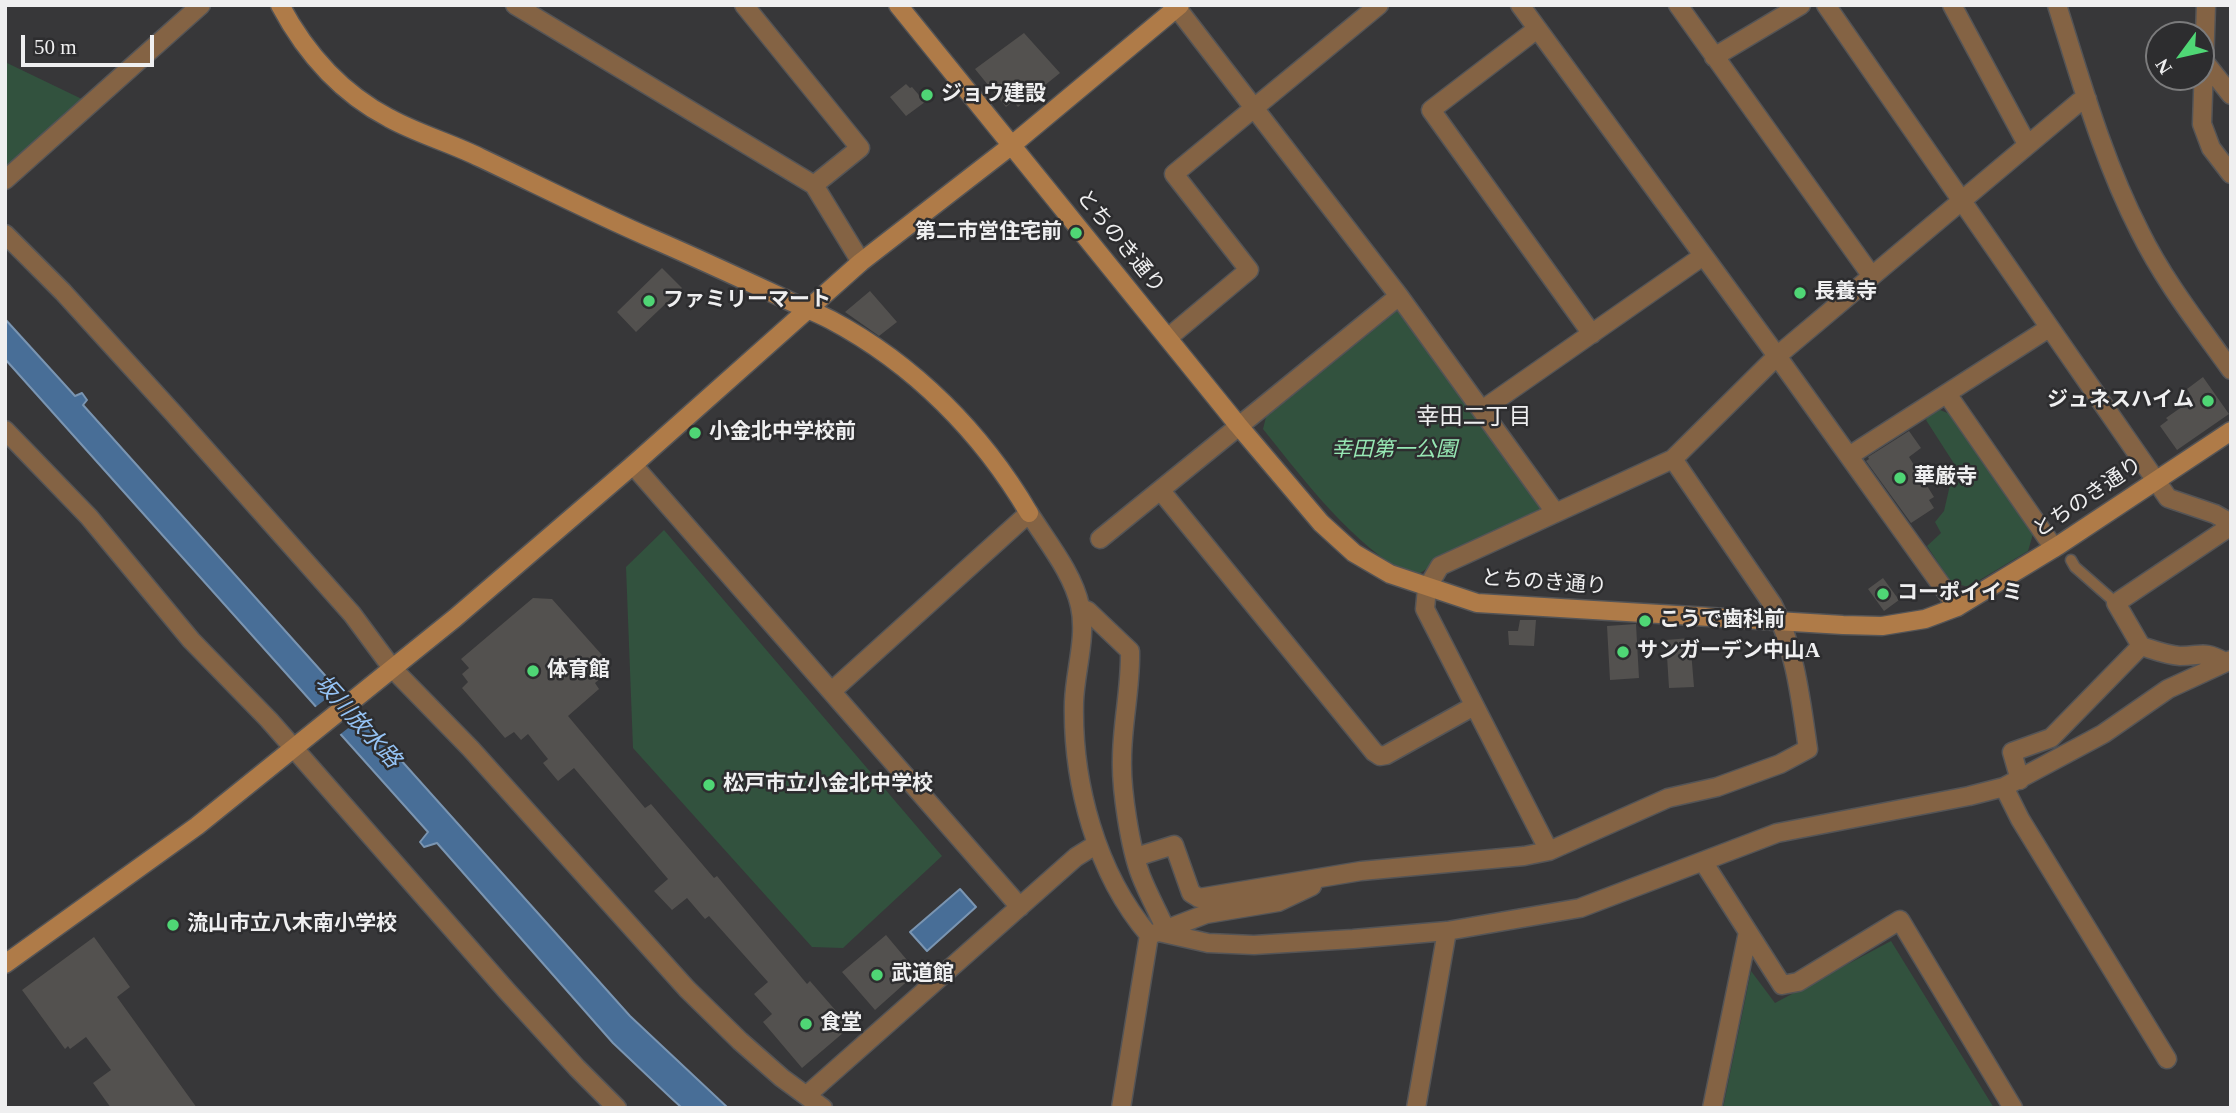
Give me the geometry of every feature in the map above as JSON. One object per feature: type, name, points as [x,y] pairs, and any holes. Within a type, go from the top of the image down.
[{"type":"street","points":[[5,180],[201,5]]},
{"type":"street","points":[[281,5],[303,44],[321,66],[340,84],[387,117],[830,319],[913,374],[968,429],[1013,486],[1063,568],[1081,608],[1082,630],[1074,698],[1074,725],[1082,782],[1097,844],[1118,894],[1158,932],[1208,943],[1254,945],[1447,931],[1580,908],[1777,833],[1969,796],[2012,783],[2103,734],[2168,689],[2228,661]]},
{"type":"street","points":[[515,5],[814,185],[861,262]]},
{"type":"street","points":[[744,5],[860,148],[814,185]]},
{"type":"street","name":"とちのき通り","points":[[898,5],[1238,425],[1321,523],[1354,553],[1390,575],[1427,588],[1477,603],[1882,626],[1926,619],[1957,607],[2054,548],[2231,431]]},
{"type":"street","points":[[1168,337],[1250,270],[1174,174],[1379,5]]},
{"type":"street","points":[[1520,5],[1957,607]]},
{"type":"street","points":[[1678,5],[1871,275]]},
{"type":"street","points":[[1714,57],[1801,5]]},
{"type":"street","points":[[1826,5],[2168,498],[2215,514],[2231,525],[2116,603],[2141,646],[2165,654],[2209,653],[2228,661]]},
{"type":"street","points":[[1952,5],[2027,144]]},
{"type":"street","points":[[2057,5],[2109,163],[2140,232],[2166,276],[2231,370]]},
{"type":"street","points":[[5,964],[197,826],[493,587],[861,262],[1012,145],[1179,6],[1399,296],[1555,512]]},
{"type":"street","points":[[1537,29],[1431,110],[1592,334]]},
{"type":"street","points":[[2215,75],[2231,95]]},
{"type":"street","points":[[2203,91],[2202,124],[2211,148],[2231,174]]},
{"type":"street","points":[[1549,851],[1425,609],[1427,588],[1440,566],[1673,459],[1777,356],[2027,144],[2079,102],[2087,99]]},
{"type":"street","points":[[5,234],[63,292],[297,551],[352,614],[388,671],[471,749],[687,989],[782,1078],[823,1108]]},
{"type":"street","points":[[1482,410],[1703,256]]},
{"type":"street","points":[[1100,539],[1399,296]]},
{"type":"street","points":[[1849,456],[2049,328]]},
{"type":"street","points":[[1947,394],[2054,548]]},
{"type":"street","points":[[5,430],[89,517],[191,640],[298,743],[441,917],[577,1068],[617,1108]]},
{"type":"street","points":[[1136,857],[1174,845],[1191,893],[1199,898],[1362,871],[1524,856],[1549,851],[1668,799],[1717,787],[1780,764],[1808,749],[1788,640],[1781,620],[1773,604],[1673,459]]},
{"type":"street","points":[[633,465],[833,690],[1020,907]]},
{"type":"street","points":[[1161,491],[1374,752],[1380,756],[1386,755],[1475,706]]},
{"type":"street","points":[[833,690],[1029,513]]},
{"type":"street","points":[[1081,608],[1088,611],[1130,651],[1131,681],[1122,759],[1136,857],[1158,932],[1121,1108]]},
{"type":"street","points":[[2141,646],[2051,738],[2012,752],[2012,783],[2020,819],[2167,1059]]},
{"type":"street","points":[[807,1095],[1076,857],[1097,844]]},
{"type":"street","points":[[1704,863],[1782,985],[1798,982],[1900,920],[2013,1108]]},
{"type":"street","points":[[1158,932],[1206,914],[1278,902],[1332,877]]},
{"type":"street","points":[[1416,1108],[1447,931]]},
{"type":"street","points":[[1712,1108],[1748,932]]},
{"type":"lane","points":[[2071,560],[2075,567],[2116,603]]},
{"type":"green space","points":[[5,62],[86,101],[5,172]]},
{"type":"green space","name":"幸田第一公園","points":[[1397,311],[1478,413],[1549,510],[1438,561],[1413,578],[1390,564],[1350,530],[1263,429],[1266,417]]},
{"type":"green space","points":[[1940,410],[1950,414],[2033,534],[2028,551],[1968,587],[1951,582],[1927,546],[1941,533],[1935,522],[1944,511],[1950,485],[1962,476],[1926,420]]},
{"type":"green space","points":[[664,530],[942,856],[843,948],[812,947],[633,748],[626,567]]},
{"type":"green space","points":[[1891,941],[1994,1108],[1723,1108],[1751,971],[1775,1003]]},
{"type":"water","name":"坂川放水路","points":[[5,319],[75,396],[82,393],[87,400],[83,405],[630,1016],[728,1108],[682,1108],[613,1043],[437,843],[424,847],[420,842],[428,832],[5,359]]},
{"type":"water","points":[[960,889],[976,907],[927,951],[910,932]]},
{"type":"pier","points":[[340,688],[365,715],[338,736],[313,709]]},
{"type":"building","points":[[1024,33],[1060,73],[1018,107],[1013,101],[1006,107],[975,69]]},
{"type":"building","points":[[906,84],[925,102],[906,116],[890,97]]},
{"type":"building","points":[[662,268],[682,288],[636,332],[617,312]]},
{"type":"building","points":[[870,291],[897,322],[879,336],[845,312]]},
{"type":"building","points":[[2203,377],[2229,414],[2177,450],[2160,426],[2168,420],[2166,418],[2193,399],[2187,389]]},
{"type":"building","points":[[1909,431],[1921,448],[1909,457],[1934,497],[1929,500],[1934,508],[1911,523],[1866,461],[1868,457]]},
{"type":"building","name":"コーポイイミ","points":[[1883,578],[1899,600],[1884,611],[1868,589]]},
{"type":"building","points":[[533,598],[552,599],[602,655],[596,661],[602,677],[595,683],[599,689],[568,716],[645,808],[651,804],[714,878],[717,876],[807,984],[810,981],[850,1027],[802,1068],[763,1022],[772,1014],[754,994],[768,982],[709,916],[705,919],[687,898],[672,910],[654,891],[668,879],[574,768],[558,781],[543,763],[548,759],[528,734],[521,740],[514,732],[505,738],[462,688],[468,682],[462,674],[469,668],[461,659]]},
{"type":"building","points":[[1520,620],[1536,620],[1534,646],[1509,645],[1508,631],[1518,631]]},
{"type":"building","name":"サンガーデン中山A","points":[[1636,624],[1639,678],[1610,680],[1607,626]]},
{"type":"building","points":[[1690,638],[1694,687],[1669,688],[1666,640]]},
{"type":"building","name":"武道館","points":[[886,935],[912,966],[906,970],[912,977],[875,1010],[842,972]]},
{"type":"building","points":[[94,937],[130,987],[117,997],[197,1108],[111,1108],[93,1083],[111,1070],[86,1037],[70,1049],[68,1046],[65,1049],[22,990]]},
{"type":"place","name":"ジョウ建設","points":[[927,95]]},
{"type":"place","name":"第二市営住宅前","points":[[1076,233]]},
{"type":"place","name":"長養寺","points":[[1800,293]]},
{"type":"place","name":"ファミリーマート","points":[[649,301]]},
{"type":"place","name":"ジュネスハイム","points":[[2208,401]]},
{"type":"place","name":"小金北中学校前","points":[[695,433]]},
{"type":"place","name":"華厳寺","points":[[1900,478]]},
{"type":"place","name":"コーポイイミ","points":[[1883,594]]},
{"type":"place","name":"こうで歯科前","points":[[1645,621]]},
{"type":"place","name":"サンガーデン中山A","points":[[1623,652]]},
{"type":"place","name":"体育館","points":[[533,671]]},
{"type":"place","name":"松戸市立小金北中学校","points":[[709,785]]},
{"type":"place","name":"流山市立八木南小学校","points":[[173,925]]},
{"type":"place","name":"武道館","points":[[877,975]]},
{"type":"place","name":"食堂","points":[[806,1024]]},
{"type":"district","name":"幸田二丁目","points":[[1474,418]]}]
